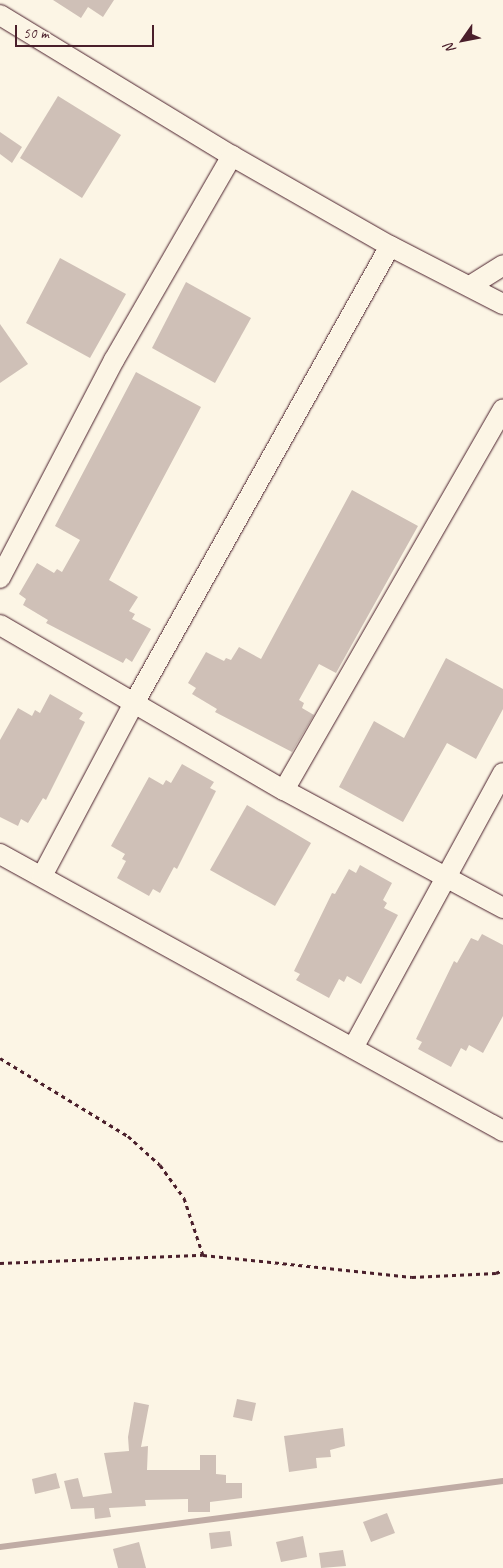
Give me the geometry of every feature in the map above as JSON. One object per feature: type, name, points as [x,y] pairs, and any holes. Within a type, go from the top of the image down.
[{"type":"street","points":[[0,15],[232,156],[390,246],[503,304]]},
{"type":"street","points":[[0,578],[114,360],[232,156]]},
{"type":"street","points":[[42,876],[134,705],[390,246]]},
{"type":"street","points":[[470,286],[503,264]]},
{"type":"street","points":[[284,790],[503,409]]},
{"type":"street","points":[[0,625],[134,705],[284,790],[449,877],[503,908]]},
{"type":"street","points":[[353,1048],[449,877],[503,773]]},
{"type":"street","points":[[0,854],[503,1131]]},
{"type":"path","points":[[0,1058],[128,1136],[160,1165],[184,1198],[202,1255]]},
{"type":"path","points":[[0,1262],[202,1255],[412,1277],[496,1273],[503,1270]]},
{"type":"building","points":[[53,0],[114,0],[103,17],[88,7],[81,18]]},
{"type":"building","points":[[58,96],[121,135],[82,198],[20,158]]},
{"type":"building","points":[[0,132],[22,147],[12,163],[0,154]]},
{"type":"building","points":[[60,258],[126,294],[90,358],[26,323]]},
{"type":"building","points":[[186,282],[251,318],[215,383],[152,348]]},
{"type":"building","points":[[0,324],[28,364],[0,383]]},
{"type":"building","points":[[136,372],[201,407],[109,580],[138,597],[129,611],[135,614],[132,619],[151,629],[132,662],[126,658],[123,663],[46,623],[48,620],[23,605],[26,599],[19,594],[37,563],[54,573],[57,569],[62,572],[80,540],[55,526]]},
{"type":"building","points":[[352,490],[418,526],[336,673],[319,664],[299,700],[304,703],[302,708],[314,715],[292,752],[215,712],[217,709],[192,694],[196,688],[188,683],[206,652],[224,661],[226,658],[231,660],[239,647],[261,659]]},
{"type":"building","points":[[446,658],[503,689],[503,709],[476,759],[447,743],[403,822],[339,787],[374,721],[404,738]]},
{"type":"building","points":[[50,694],[83,713],[79,719],[85,722],[46,800],[43,798],[28,823],[21,819],[18,826],[0,817],[0,740],[18,708],[32,716],[35,710],[40,713]]},
{"type":"building","points":[[182,764],[214,782],[210,788],[216,791],[177,869],[174,867],[160,893],[153,889],[149,896],[117,878],[126,861],[122,859],[125,854],[111,846],[149,777],[163,785],[166,780],[171,783]]},
{"type":"building","points":[[247,805],[311,843],[275,906],[210,870]]},
{"type":"building","points":[[360,865],[392,883],[383,900],[387,903],[384,908],[398,915],[361,984],[347,976],[344,982],[339,979],[329,998],[296,980],[300,974],[294,971],[332,893],[335,894],[349,869],[356,873]]},
{"type":"building","points":[[482,934],[503,945],[503,1016],[483,1053],[469,1045],[466,1051],[461,1048],[451,1067],[418,1049],[422,1042],[416,1039],[454,961],[457,963],[471,938],[478,941]]},
{"type":"building","points":[[237,1399],[256,1403],[252,1421],[233,1417]]},
{"type":"building","points":[[134,1402],[149,1405],[141,1447],[148,1446],[147,1470],[200,1470],[200,1455],[216,1455],[216,1474],[226,1475],[226,1483],[242,1483],[242,1498],[210,1502],[210,1512],[188,1512],[188,1499],[145,1500],[146,1506],[109,1508],[111,1517],[95,1519],[94,1508],[71,1509],[64,1481],[78,1478],[83,1497],[112,1493],[104,1453],[129,1451],[128,1437]]},
{"type":"building","points":[[343,1428],[345,1446],[330,1450],[331,1457],[316,1458],[317,1468],[289,1472],[284,1436]]},
{"type":"building","points":[[56,1473],[60,1488],[35,1494],[32,1479]]},
{"type":"building","points":[[387,1513],[395,1533],[371,1542],[363,1522]]},
{"type":"building","points":[[230,1531],[232,1546],[211,1549],[209,1533]]},
{"type":"building","points":[[303,1536],[307,1557],[281,1562],[276,1542]]},
{"type":"building","points":[[139,1542],[146,1568],[118,1568],[113,1549]]},
{"type":"building","points":[[343,1550],[346,1566],[321,1568],[319,1553]]},
{"type":"waterway","points":[[0,1547],[503,1481]]}]
